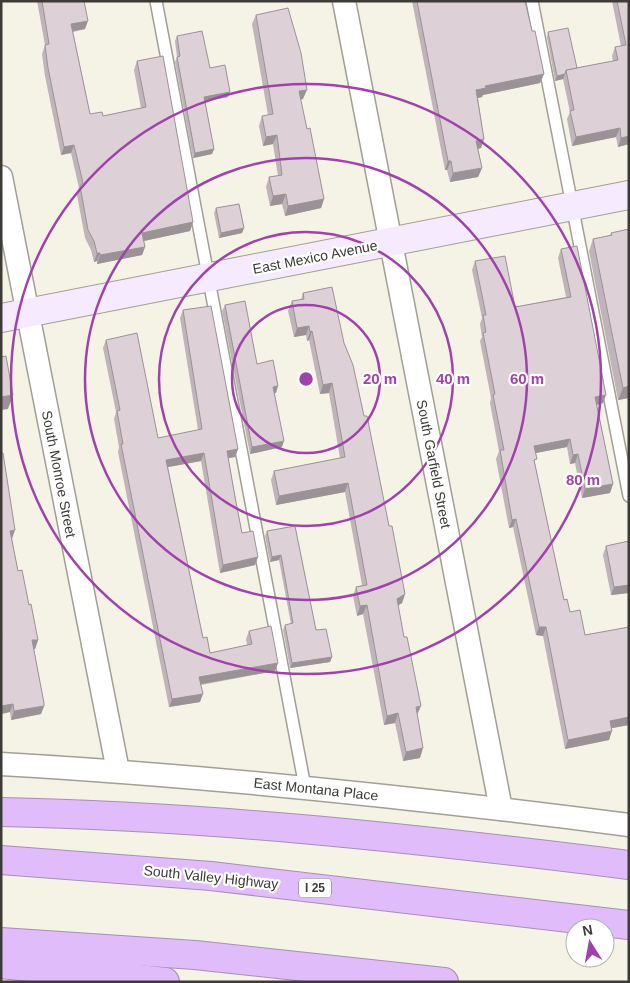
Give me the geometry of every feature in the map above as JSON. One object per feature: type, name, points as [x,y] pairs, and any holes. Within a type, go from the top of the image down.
[{"type":"highway","points":[[1,812],[259,825],[493,848],[629,865]]},
{"type":"highway","name":"South Valley Highway","points":[[1,860],[211,876],[629,925]]},
{"type":"highway","points":[[1,942],[196,955],[444,982]]},
{"type":"highway","points":[[1,964],[165,982]]},
{"type":"street","name":"South Garfield Street","points":[[344,1],[501,809]]},
{"type":"street","name":"South Monroe Street","points":[[1,177],[14,315],[118,770]]},
{"type":"street","name":"East Mexico Avenue","points":[[14,315],[629,195]]},
{"type":"street","name":"East Montana Place","points":[[1,764],[118,770],[305,787],[629,825]]},
{"type":"lane","points":[[156,1],[305,787]]},
{"type":"lane","points":[[532,1],[570,207],[629,496]]},
{"type":"building","points":[[42,1],[84,1],[88,21],[71,24],[90,114],[102,112],[103,116],[146,107],[137,61],[163,56],[193,222],[142,233],[145,247],[100,255],[100,253],[97,253],[94,241],[88,230],[80,186],[83,183],[74,145],[64,147],[48,68],[45,45],[49,44]]},
{"type":"building","points":[[417,1],[525,1],[532,31],[535,31],[544,74],[485,86],[486,88],[476,90],[484,139],[476,141],[482,168],[453,173],[451,161],[448,161]]},
{"type":"building","points":[[617,1],[629,1],[629,136],[621,138],[620,128],[576,137],[570,111],[574,110],[566,70],[618,60],[615,47],[626,45]]},
{"type":"building","points":[[288,8],[301,53],[307,90],[299,91],[307,129],[310,128],[324,199],[288,206],[286,194],[273,196],[269,177],[282,175],[277,135],[266,137],[262,116],[273,114],[256,15]]},
{"type":"building","points":[[568,28],[577,68],[566,70],[565,74],[557,76],[548,32]]},
{"type":"building","points":[[202,31],[210,68],[225,65],[230,92],[204,97],[214,149],[195,153],[177,57],[180,56],[177,36]]},
{"type":"building","points":[[239,204],[244,228],[221,233],[216,208]]},
{"type":"building","points":[[629,229],[629,386],[623,388],[593,239]]},
{"type":"building","points":[[577,246],[606,395],[595,397],[613,484],[585,489],[578,454],[573,455],[570,439],[534,446],[537,459],[534,460],[564,600],[567,599],[570,612],[580,610],[585,635],[629,627],[629,717],[610,721],[612,731],[568,740],[546,627],[539,627],[516,519],[512,520],[500,450],[504,450],[483,333],[486,332],[483,315],[486,315],[475,261],[505,256],[515,307],[571,297],[561,249]]},
{"type":"building","points":[[332,287],[344,343],[353,365],[364,416],[367,416],[405,594],[397,599],[421,706],[416,707],[423,748],[406,752],[398,713],[387,716],[367,605],[360,606],[356,587],[367,585],[348,483],[279,496],[274,471],[345,457],[332,383],[323,385],[312,331],[310,332],[309,326],[297,328],[292,301],[304,299],[303,293]]},
{"type":"building","points":[[245,301],[257,364],[273,360],[278,386],[273,387],[284,441],[252,447],[225,305]]},
{"type":"building","points":[[211,306],[238,449],[227,451],[235,497],[242,533],[253,531],[258,557],[223,565],[204,453],[166,460],[203,638],[207,637],[210,653],[252,644],[249,631],[271,626],[278,663],[199,677],[203,694],[172,699],[121,444],[123,444],[117,411],[120,410],[106,340],[137,333],[158,438],[202,429],[183,310]]},
{"type":"building","points":[[6,356],[13,395],[1,397],[1,357]]},
{"type":"building","points":[[1,453],[3,453],[15,530],[10,531],[18,571],[22,570],[38,640],[32,640],[44,703],[44,706],[14,711],[13,704],[1,706]]},
{"type":"building","points":[[295,526],[316,630],[326,629],[332,657],[292,663],[285,625],[293,623],[281,555],[272,557],[267,531]]},
{"type":"building","points":[[629,541],[629,585],[614,587],[606,546]]}]
